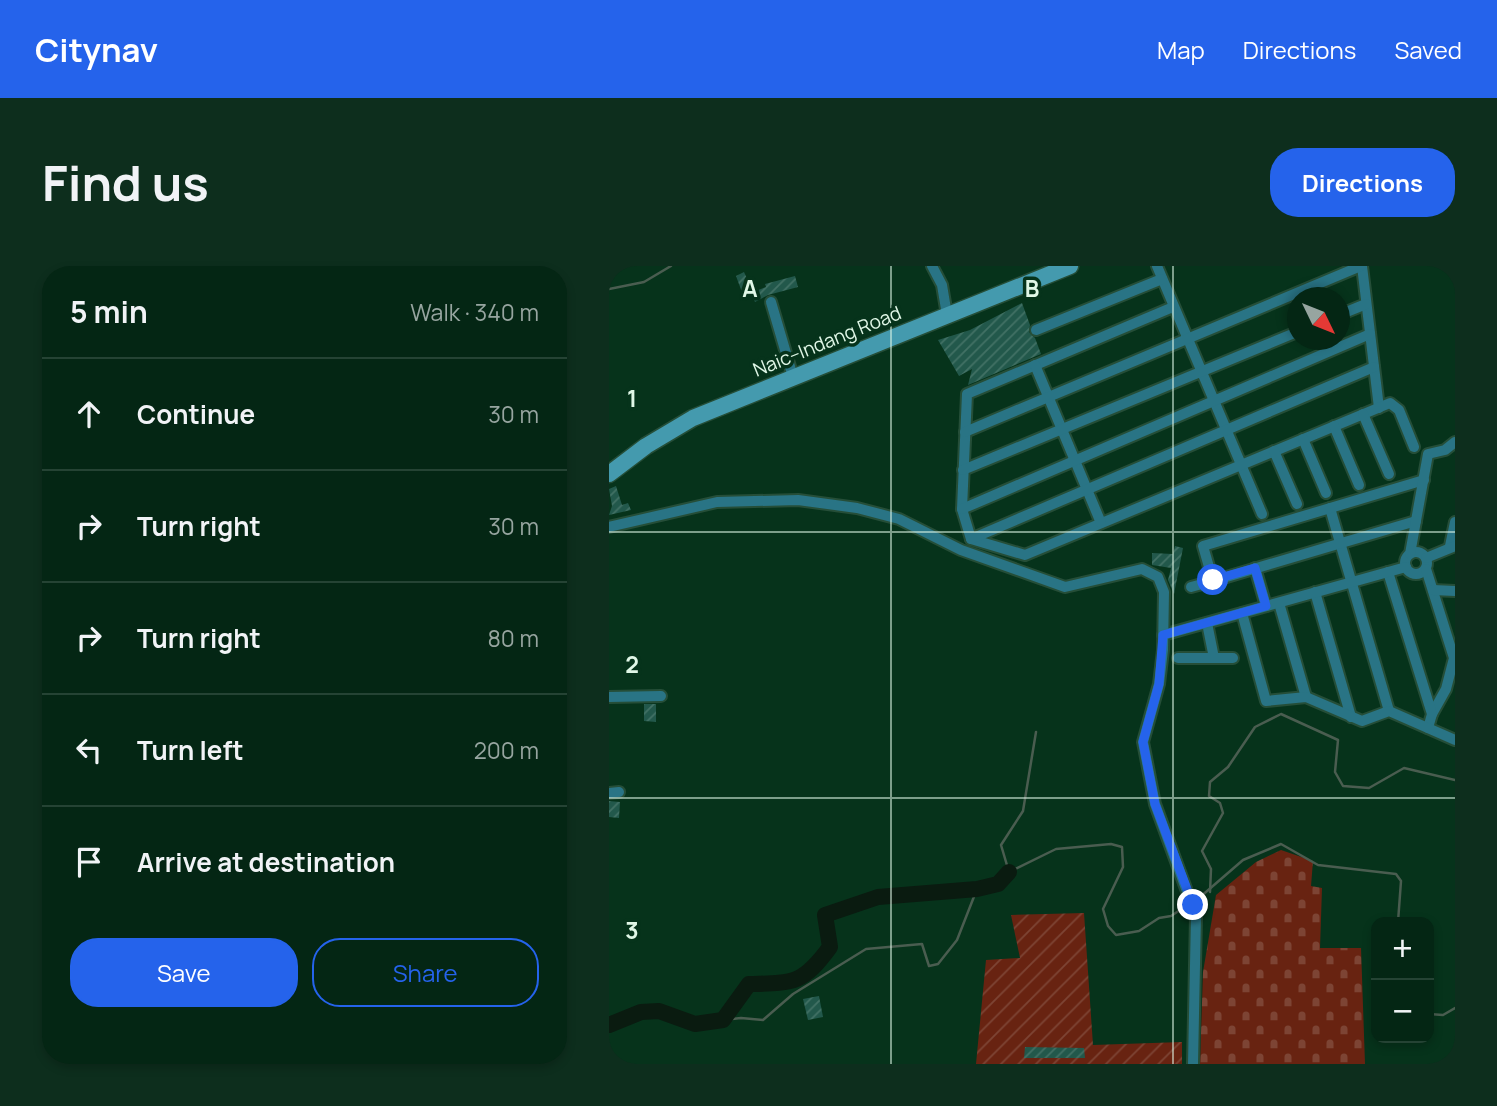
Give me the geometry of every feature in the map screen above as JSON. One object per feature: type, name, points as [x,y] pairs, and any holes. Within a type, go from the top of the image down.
[{"type":"main road","name":"Naic–Indang Road","points":[[609,474],[646,446],[693,418],[1070,266]]},
{"type":"street","points":[[932,266],[942,285],[947,315]]},
{"type":"street","points":[[1157,266],[1262,514]]},
{"type":"street","points":[[965,432],[1361,266],[1379,408]]},
{"type":"street","points":[[1036,330],[1162,279]]},
{"type":"street","points":[[771,302],[793,377]]},
{"type":"street","points":[[1350,311],[1366,304]]},
{"type":"street","points":[[971,540],[962,509],[967,394],[1173,307]]},
{"type":"street","points":[[962,509],[1370,334]]},
{"type":"street","points":[[963,470],[1287,336]]},
{"type":"street","points":[[1035,365],[1101,523]]},
{"type":"street","points":[[971,540],[1374,367]]},
{"type":"street","points":[[971,540],[1025,555],[1389,403],[1399,410],[1414,447]]},
{"type":"street","points":[[1363,414],[1389,474]]},
{"type":"street","points":[[1334,426],[1359,485]]},
{"type":"street","points":[[1303,439],[1327,493]]},
{"type":"street","points":[[1406,567],[1429,454],[1445,450],[1455,442]]},
{"type":"street","points":[[1274,451],[1297,504]]},
{"type":"street","points":[[1213,580],[1203,546],[1424,480]]},
{"type":"street","points":[[609,527],[686,507],[728,501],[798,500],[857,508],[899,519],[961,550],[1051,584],[1075,586],[1142,569],[1154,573],[1161,580],[1164,592],[1163,635],[1159,684],[1143,742],[1152,791],[1196,916],[1193,1064]]},
{"type":"street","points":[[1330,508],[1389,711]]},
{"type":"street","points":[[1191,587],[1416,521]]},
{"type":"street","points":[[1406,567],[1413,574],[1420,574],[1426,563],[1452,546],[1455,522]]},
{"type":"street","points":[[1410,554],[1421,553],[1426,563],[1454,658],[1446,689],[1432,714],[1428,728]]},
{"type":"street","points":[[1163,635],[1406,567]]},
{"type":"street","points":[[1255,568],[1266,606]]},
{"type":"street","points":[[1388,572],[1432,714]]},
{"type":"street","points":[[1433,590],[1455,591]]},
{"type":"street","points":[[1315,592],[1351,717]]},
{"type":"street","points":[[1279,603],[1306,697]]},
{"type":"street","points":[[1243,613],[1266,701],[1306,697],[1362,721],[1389,711],[1455,740]]},
{"type":"street","points":[[1442,622],[1455,621]]},
{"type":"street","points":[[1207,623],[1215,658]]},
{"type":"street","points":[[1178,658],[1233,658]]},
{"type":"street","points":[[609,697],[661,696]]},
{"type":"green space","points":[[1281,850],[1313,861],[1311,886],[1322,888],[1320,948],[1361,948],[1365,1064],[1200,1064],[1203,972],[1216,895],[1256,862]]},
{"type":"green space","points":[[1084,913],[1093,1045],[1182,1042],[1182,1064],[976,1064],[986,960],[1020,958],[1011,915]]},
{"type":"building","points":[[744,272],[753,292],[743,295],[736,276]]},
{"type":"building","points":[[795,276],[798,287],[768,295],[755,302],[751,293],[766,287],[765,284]]},
{"type":"building","points":[[1022,303],[1030,325],[1029,332],[1035,338],[1041,354],[968,385],[972,369],[959,376],[938,340],[970,330]]},
{"type":"building","points":[[616,486],[622,505],[628,503],[631,510],[609,515],[612,506],[609,489]]},
{"type":"building","points":[[1175,546],[1183,548],[1174,594],[1168,580],[1171,568],[1152,565],[1152,553],[1173,554]]},
{"type":"building","points":[[644,704],[656,704],[656,722],[644,721]]},
{"type":"building","points":[[609,801],[620,802],[619,818],[609,817]]},
{"type":"building","points":[[819,996],[823,1017],[808,1020],[803,999]]},
{"type":"building","points":[[1025,1047],[1084,1048],[1085,1058],[1024,1058]]},
{"type":"waterway","points":[[609,289],[644,282],[671,266]]},
{"type":"waterway","points":[[1210,892],[1211,869],[1202,851],[1223,813],[1220,803],[1209,796],[1210,782],[1228,767],[1255,727],[1281,714],[1338,740],[1335,772],[1343,786],[1369,788],[1404,768],[1455,780]]},
{"type":"waterway","points":[[1036,732],[1023,811],[1001,845],[1009,872],[1056,849],[1111,844],[1122,847],[1123,867],[1103,909],[1108,926],[1116,935],[1139,931],[1186,906]]},
{"type":"waterway","points":[[1199,898],[1243,860],[1281,844],[1318,865],[1396,874],[1401,881],[1398,917]]},
{"type":"waterway","points":[[609,1025],[641,1012],[659,1011],[695,1024],[723,1020],[749,984],[796,979],[821,959],[830,947],[825,915],[878,897],[977,889],[998,884],[1009,872]]},
{"type":"waterway","points":[[723,1020],[763,1020],[793,994],[866,949],[922,944],[929,966],[938,964],[957,940],[977,889]]},
{"type":"waterway","points":[[1434,1014],[1443,1015],[1455,1008]]},
{"type":"route","points":[[1193,905],[1155,804],[1143,742],[1159,684],[1163,635],[1266,606],[1255,568],[1213,580]]}]
